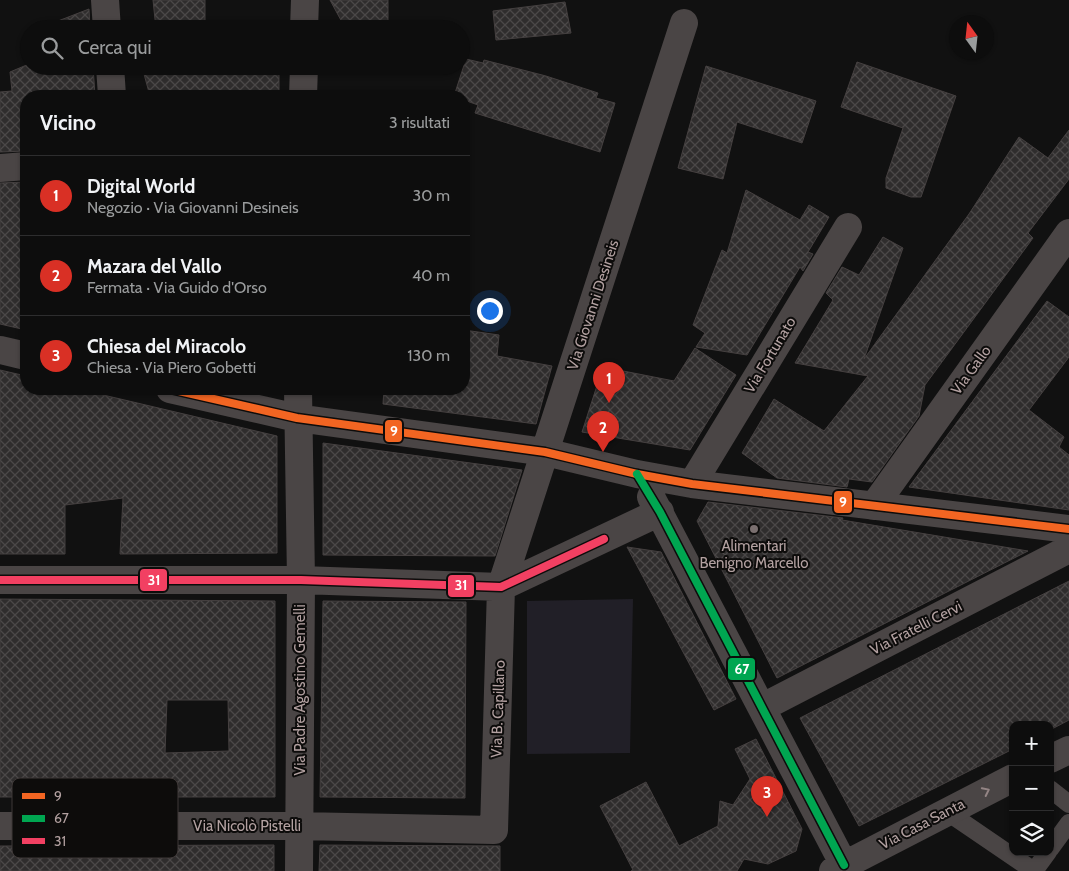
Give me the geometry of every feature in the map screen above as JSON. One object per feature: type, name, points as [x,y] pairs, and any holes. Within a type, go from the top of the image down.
[{"type":"street","points":[[105,0],[106,20]]},
{"type":"street","points":[[304,20],[305,0]]},
{"type":"street","name":"Via Giovanni Desineis","points":[[501,587],[684,23]]},
{"type":"street","points":[[111,75],[112,90]]},
{"type":"street","points":[[303,90],[304,75]]},
{"type":"street","points":[[0,168],[20,166]]},
{"type":"street","name":"Via Fortunato","points":[[692,484],[848,227]]},
{"type":"street","name":"Via Gallo","points":[[874,506],[1069,233]]},
{"type":"street","points":[[0,350],[20,355]]},
{"type":"street","points":[[196,395],[297,418],[545,452],[637,474],[692,484],[1069,529]]},
{"type":"street","name":"Via Padre Agostino Gemelli","points":[[298,395],[301,580],[299,871]]},
{"type":"street","points":[[637,474],[660,512],[763,708],[838,868]]},
{"type":"street","points":[[0,580],[301,580],[501,587],[660,512]]},
{"type":"street","name":"Via Fratelli Cervi","points":[[763,708],[1069,549]]},
{"type":"street","name":"Via B. Capillano","points":[[494,830],[501,587]]},
{"type":"street","points":[[1054,757],[1069,750]]},
{"type":"street","name":"Via Casa Santa","points":[[838,868],[1009,780]]},
{"type":"street","name":"Via Nicolò Pistelli","points":[[178,826],[299,826],[494,830]]},
{"type":"lane","points":[[1054,792],[1069,804]]},
{"type":"lane","points":[[946,811],[1034,871],[1045,856]]},
{"type":"lane","points":[[1054,844],[1069,824]]},
{"type":"shaded area","points":[[633,599],[630,753],[527,754],[527,601]]},
{"type":"building","points":[[153,0],[205,0],[205,20],[155,20]]},
{"type":"building","points":[[330,0],[388,0],[388,20],[341,20]]},
{"type":"building","points":[[565,2],[571,33],[496,40],[493,11]]},
{"type":"building","points":[[89,9],[90,20],[61,20]]},
{"type":"building","points":[[470,60],[483,63],[484,60],[546,76],[598,93],[596,98],[615,103],[600,152],[475,113],[478,105],[470,102],[470,90],[456,90],[461,75],[470,75]]},
{"type":"building","points":[[857,62],[956,96],[921,197],[911,197],[886,188],[886,178],[903,128],[841,107]]},
{"type":"building","points":[[706,66],[816,101],[802,143],[737,122],[723,179],[678,168]]},
{"type":"building","points":[[20,68],[20,75],[94,75],[95,90],[20,90],[20,151],[0,152],[0,92],[12,91],[10,72]]},
{"type":"building","points":[[144,75],[279,75],[279,90],[148,90]]},
{"type":"building","points":[[1069,130],[1069,179],[1028,233],[1033,238],[925,385],[919,416],[872,482],[849,479],[847,487],[777,478],[742,453],[774,399],[824,431],[868,376],[795,363],[833,300],[826,293],[842,267],[859,275],[883,237],[903,248],[864,359],[969,214],[1019,137],[1048,158]]},
{"type":"building","points":[[20,182],[20,329],[0,324],[0,183]]},
{"type":"building","points":[[746,190],[800,220],[809,205],[829,217],[808,252],[813,254],[803,271],[800,267],[747,355],[696,347],[705,333],[693,325],[722,250],[727,253]]},
{"type":"building","points":[[1047,301],[1069,317],[1069,357],[1029,410],[1064,437],[1059,447],[1069,455],[1069,510],[909,487]]},
{"type":"building","points":[[470,331],[499,335],[497,356],[552,366],[536,424],[383,404],[384,395],[470,395]]},
{"type":"building","points":[[695,348],[736,375],[690,450],[582,432],[603,367],[674,381]]},
{"type":"building","points":[[0,370],[20,375],[20,395],[103,395],[277,436],[277,553],[120,554],[123,498],[65,505],[65,554],[0,554]]},
{"type":"building","points":[[323,443],[522,470],[495,556],[323,555]]},
{"type":"building","points":[[708,502],[843,518],[842,520],[1028,551],[777,678],[697,521]]},
{"type":"building","points":[[627,547],[661,552],[736,699],[714,710]]},
{"type":"building","points":[[1069,581],[1069,720],[1054,728],[1054,721],[1009,721],[1009,751],[859,826],[800,718]]},
{"type":"building","points":[[0,599],[275,601],[275,797],[178,797],[178,778],[12,778],[12,797],[0,797]],"holes":[[[167,700],[228,700],[229,751],[165,753]]]},
{"type":"building","points":[[323,601],[466,602],[465,798],[320,797]]},
{"type":"building","points":[[756,739],[802,829],[796,851],[768,864],[744,859],[737,871],[631,871],[633,870],[600,806],[646,782],[679,846],[718,826],[720,801],[733,805],[750,779],[735,749]]},
{"type":"building","points":[[178,845],[274,845],[274,871],[0,871],[0,846],[12,846],[12,858],[178,858]]},
{"type":"building","points":[[320,845],[500,846],[500,871],[319,871]]},
{"type":"transit line","name":"9","points":[[196,395],[297,418],[545,452],[637,474],[692,484],[1069,529]]},
{"type":"transit line","name":"67","points":[[637,474],[660,512],[844,865]]},
{"type":"transit line","name":"31","points":[[0,580],[301,580],[501,587],[604,539]]},
{"type":"place","name":"Digital World","points":[[609,403]]},
{"type":"place","name":"Mazara del Vallo","points":[[603,452]]},
{"type":"place","name":"Alimentari Benigno Marcello","points":[[754,529]]},
{"type":"place","name":"Chiesa del Miracolo","points":[[767,817]]}]
